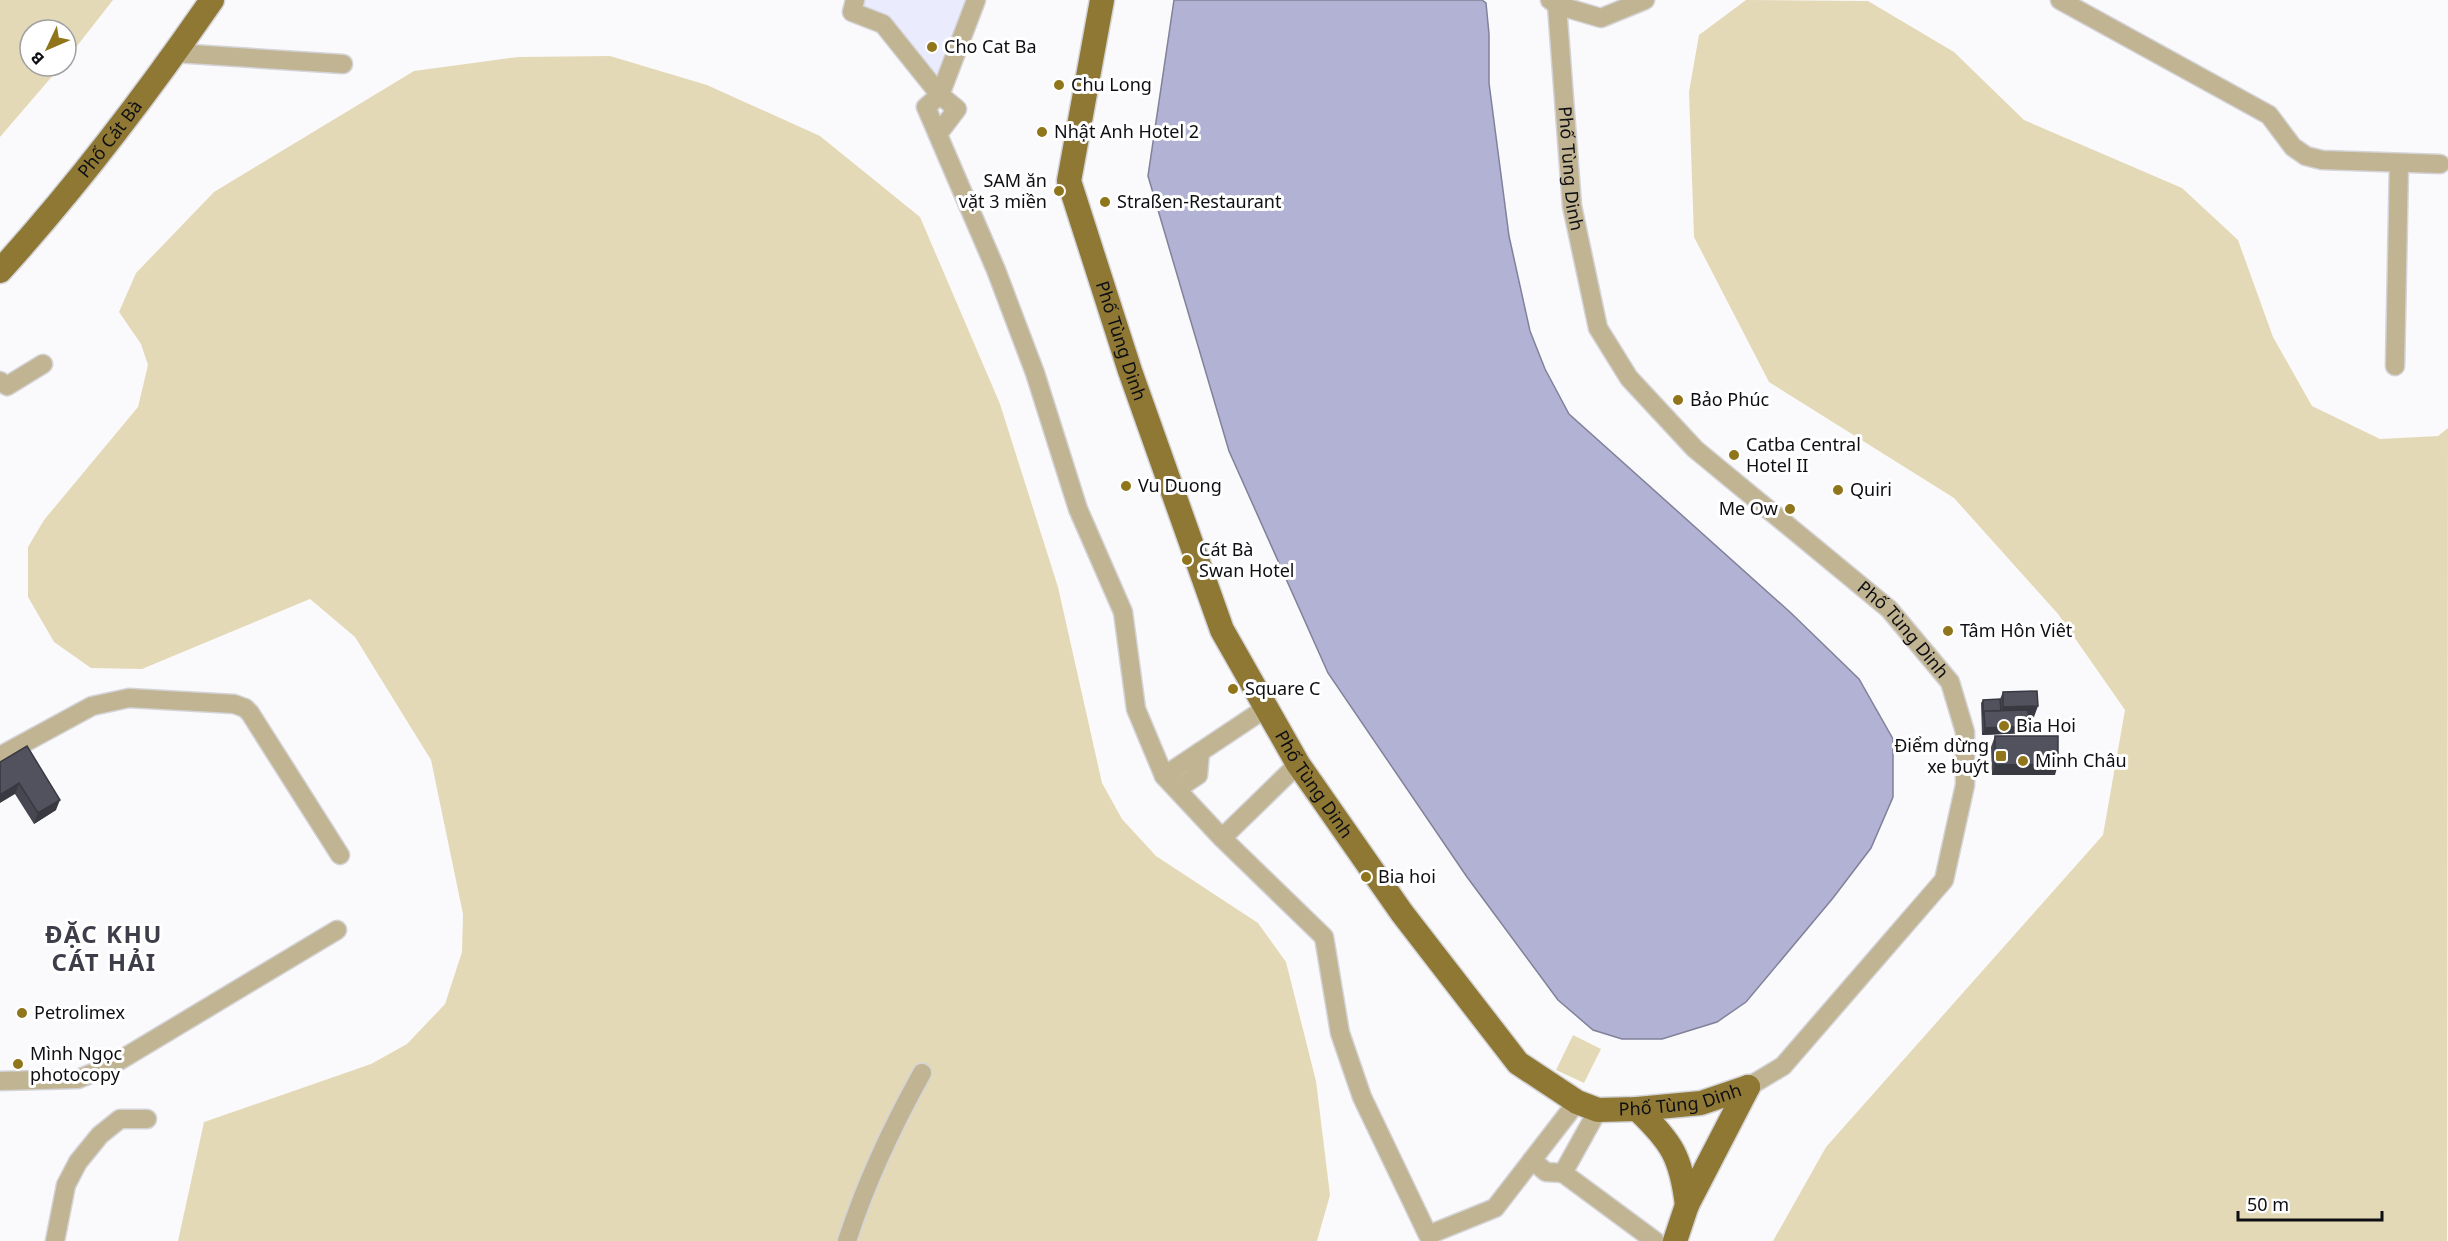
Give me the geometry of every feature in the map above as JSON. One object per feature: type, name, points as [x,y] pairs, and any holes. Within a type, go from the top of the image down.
[{"type":"main road","name":"Phố Cát Bà","points":[[0,271],[42,225],[175,53],[212,0]]},
{"type":"main road","name":"Phố Tùng Dinh","points":[[1102,0],[1069,182],[1130,371],[1222,630],[1298,765],[1402,913],[1518,1064],[1588,1106],[1637,1109],[1701,1103],[1748,1088]]},
{"type":"main road","points":[[1675,1241],[1687,1204],[1748,1088]]},
{"type":"main road","points":[[1637,1109],[1663,1133],[1676,1155],[1684,1178],[1687,1204]]},
{"type":"street","points":[[855,0],[852,12],[883,24],[940,95]]},
{"type":"street","points":[[976,0],[940,95],[926,107],[996,270],[1035,373],[1078,509],[1123,612],[1136,709],[1171,782],[1222,838],[1324,937],[1340,1033],[1362,1098],[1429,1238],[1496,1208],[1532,1160],[1588,1106]]},
{"type":"street","points":[[1554,2],[1601,18],[1645,0]]},
{"type":"street","points":[[2060,0],[2269,115],[2294,147],[2306,156],[2322,160],[2440,164]]},
{"type":"street","name":"Phố Tùng Dinh","points":[[1554,2],[1572,206],[1598,328],[1629,378],[1695,449],[1888,609],[1950,682],[1965,732],[1965,785],[1944,879],[1783,1066],[1748,1088]]},
{"type":"street","points":[[175,53],[343,64]]},
{"type":"street","points":[[2395,366],[2399,164]]},
{"type":"street","points":[[0,381],[6,386],[43,364]]},
{"type":"street","points":[[0,756],[92,705],[108,701],[129,698],[234,704],[245,708],[250,713],[340,855]]},
{"type":"street","points":[[1171,782],[1200,752],[1266,708]]},
{"type":"street","points":[[1222,838],[1298,765]]},
{"type":"street","points":[[0,1081],[78,1079],[112,1065],[337,930]]},
{"type":"street","points":[[847,1241],[861,1197],[877,1159],[922,1073]]},
{"type":"street","points":[[1563,1173],[1588,1106]]},
{"type":"street","points":[[55,1241],[66,1185],[78,1162],[100,1135],[120,1119],[147,1119]]},
{"type":"street","points":[[1532,1160],[1546,1172],[1563,1173],[1655,1241]]},
{"type":"shaded area","points":[[0,0],[113,0],[78,45],[78,18],[18,18],[18,78],[51,78],[0,137]]},
{"type":"shaded area","name":"Cho Cat Ba","points":[[862,0],[968,0],[939,78],[887,15],[860,6]]},
{"type":"shaded area","points":[[1746,0],[1868,1],[1954,52],[2024,120],[2182,188],[2238,240],[2273,337],[2312,406],[2380,439],[2438,436],[2448,428],[2447,1241],[1773,1241],[1826,1147],[2103,835],[2125,710],[2058,614],[1954,498],[1769,382],[1694,237],[1689,92],[1699,35]]},
{"type":"shaded area","points":[[610,56],[707,85],[820,136],[920,217],[1000,404],[1058,587],[1102,783],[1122,819],[1156,856],[1258,923],[1286,962],[1316,1081],[1330,1195],[1317,1241],[178,1241],[204,1122],[371,1064],[407,1044],[445,1004],[462,952],[463,914],[431,760],[355,637],[310,599],[142,669],[91,668],[54,642],[28,597],[28,547],[44,520],[138,407],[148,365],[141,344],[119,312],[136,273],[214,192],[414,71],[518,57]]},
{"type":"shaded area","points":[[1573,1035],[1601,1049],[1584,1083],[1556,1070]]},
{"type":"water","points":[[1174,0],[1482,0],[1486,3],[1489,34],[1489,83],[1509,236],[1530,331],[1545,369],[1569,414],[1791,613],[1859,679],[1893,739],[1893,797],[1871,848],[1833,898],[1746,1002],[1717,1022],[1662,1039],[1622,1039],[1593,1030],[1558,1000],[1467,877],[1328,673],[1229,451],[1148,176]]},
{"type":"building","points":[[2037,691],[2038,706],[2003,707],[2003,692]]},
{"type":"building","points":[[2000,699],[2001,711],[1984,711],[1983,715],[1983,700]]},
{"type":"building","points":[[2028,710],[2029,726],[1985,728],[1984,711]]},
{"type":"building","name":"Minh Châu","points":[[1995,736],[2058,736],[2058,764],[1995,765]]},
{"type":"building","points":[[27,746],[60,800],[38,813],[19,783],[0,795],[0,762]]},
{"type":"place","name":"Cho Cat Ba","points":[[932,47]]},
{"type":"place","name":"Chu Long","points":[[1059,85]]},
{"type":"place","name":"Nhật Anh Hotel 2","points":[[1042,132]]},
{"type":"place","name":"SAM ăn vặt 3 miền","points":[[1059,191]]},
{"type":"place","name":"Straßen-Restaurant","points":[[1105,202]]},
{"type":"place","name":"Bảo Phúc","points":[[1678,400]]},
{"type":"place","name":"Catba Central Hotel II","points":[[1734,455]]},
{"type":"place","name":"Vu Duong","points":[[1126,486]]},
{"type":"place","name":"Quiri","points":[[1838,490]]},
{"type":"place","name":"Me Ow","points":[[1790,509]]},
{"type":"place","name":"Cát Bà Swan Hotel","points":[[1187,560]]},
{"type":"place","name":"Tâm Hôn Viêt","points":[[1948,631]]},
{"type":"place","name":"Square C","points":[[1233,689]]},
{"type":"place","name":"Bia Hoi","points":[[2004,726]]},
{"type":"place","name":"Điểm dừng xe buýt","points":[[2001,756]]},
{"type":"place","name":"Minh Châu","points":[[2023,761]]},
{"type":"place","name":"Bia hoi","points":[[1366,877]]},
{"type":"place","name":"Petrolimex","points":[[22,1013]]},
{"type":"place","name":"Mình Ngọc photocopy","points":[[18,1064]]},
{"type":"district","name":"ĐẶC KHU CÁT HẢI","points":[[104,949]]}]
